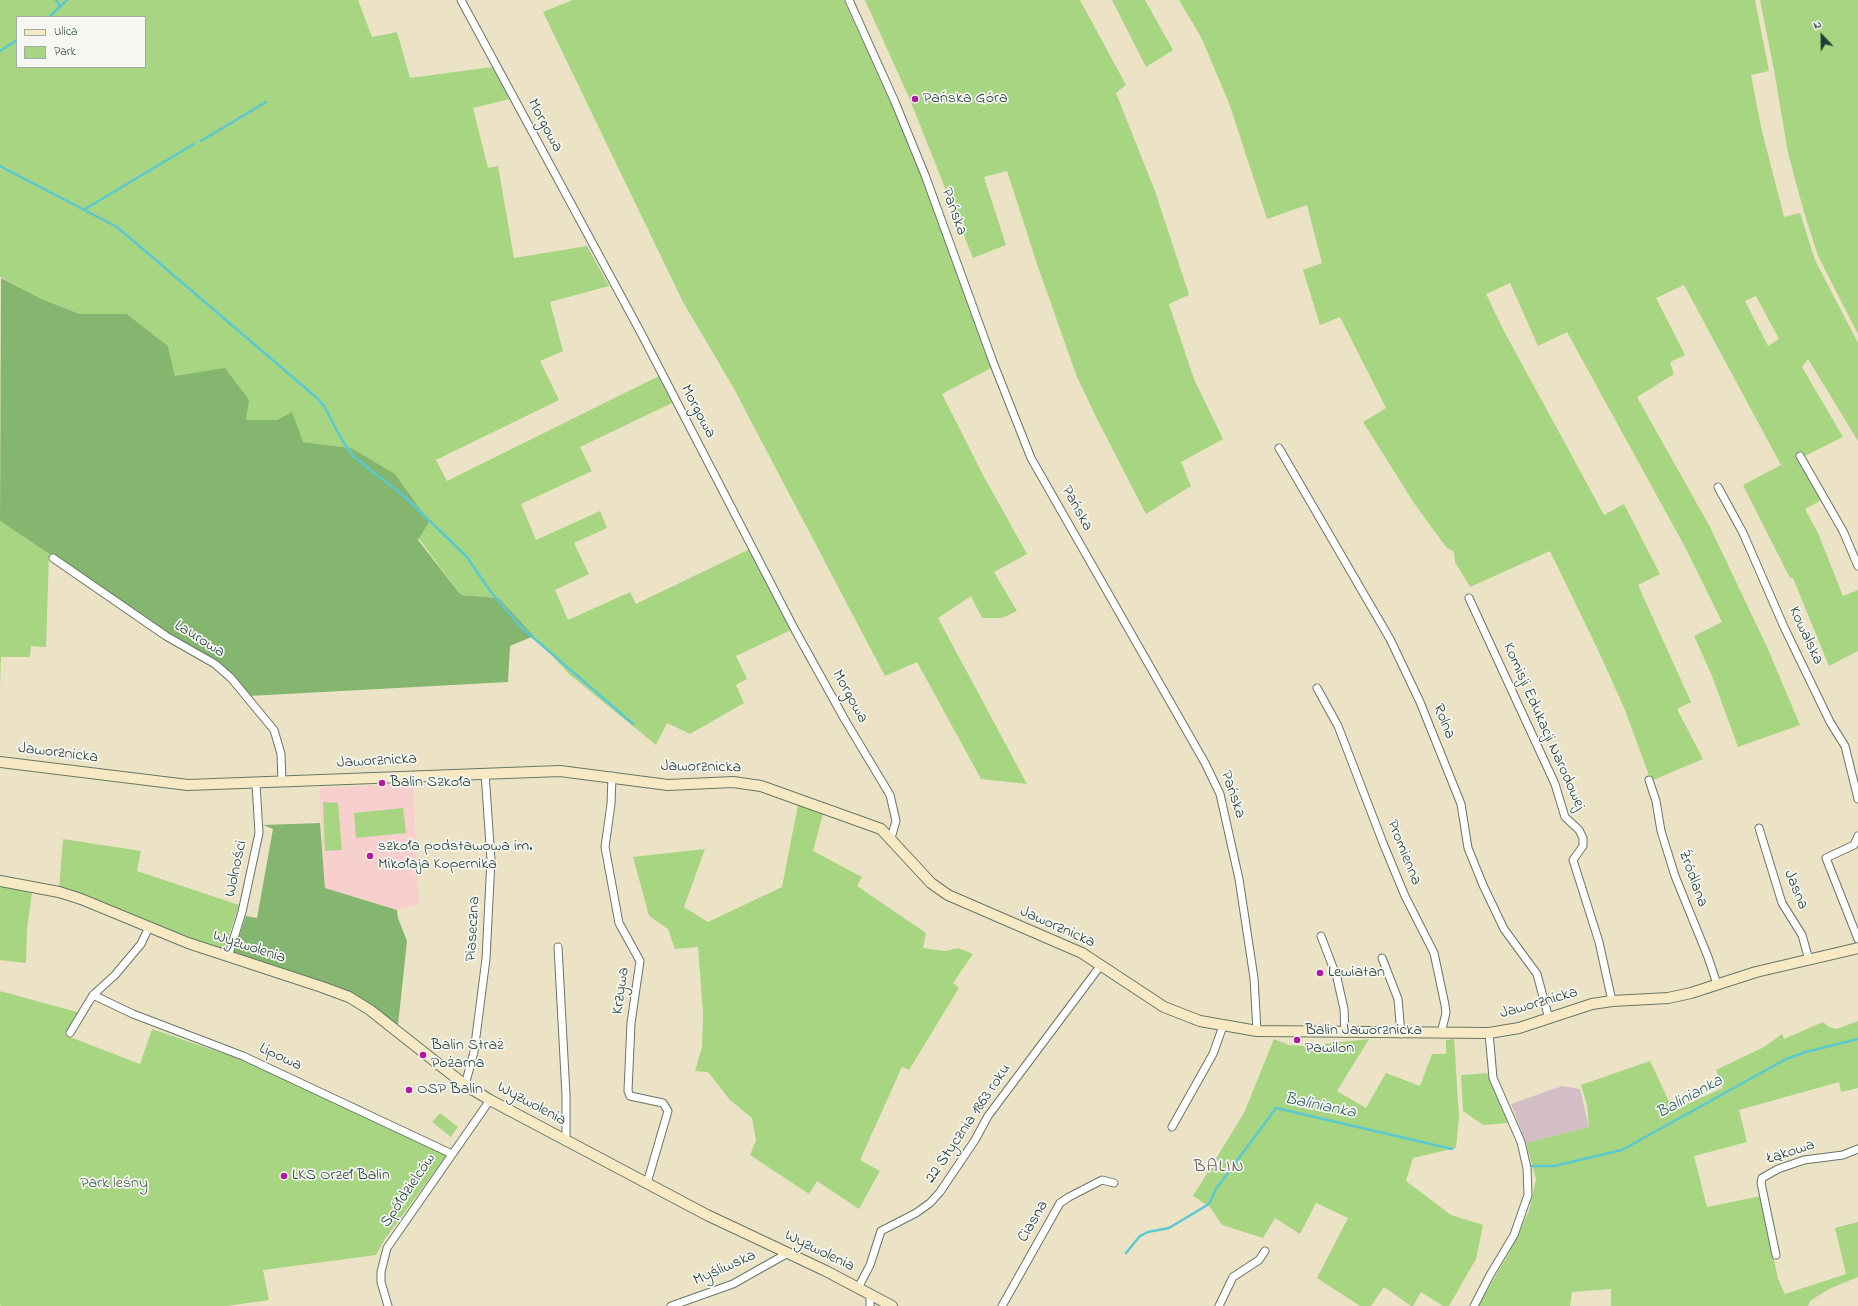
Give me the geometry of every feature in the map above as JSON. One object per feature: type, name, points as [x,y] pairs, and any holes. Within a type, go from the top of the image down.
[{"type":"street","name":"Morgowa","points":[[461,0],[640,333],[796,630],[845,720],[890,795],[896,820],[891,838]]},
{"type":"street","name":"Pańska","points":[[848,0],[895,102],[925,175],[1000,382],[1031,458],[1205,763],[1220,794],[1226,812],[1239,879],[1254,978],[1257,1031]]},
{"type":"street","name":"Rolna","points":[[1279,448],[1390,639],[1420,702],[1461,804],[1468,848],[1483,885],[1504,929],[1537,974],[1549,1019]]},
{"type":"street","points":[[1800,456],[1843,531],[1858,566]]},
{"type":"street","name":"Kowalska","points":[[1718,487],[1743,533],[1784,627],[1827,716],[1845,746],[1858,799]]},
{"type":"street","name":"Laurowa","points":[[53,558],[166,636],[215,664],[231,678],[274,730],[281,754],[282,782]]},
{"type":"street","name":"Komisji Edukacji Narodowej","points":[[1469,598],[1555,784],[1565,818],[1579,830],[1583,838],[1584,846],[1573,860],[1599,942],[1612,1001]]},
{"type":"street","name":"Promienna","points":[[1316,688],[1338,726],[1405,896],[1434,953],[1446,1013],[1441,1033]]},
{"type":"street","name":"Jaworznicka","points":[[0,762],[166,783],[211,785],[560,771],[612,776],[668,784],[733,782],[761,786],[881,829],[891,838],[931,883],[948,895],[1082,953],[1164,1007],[1187,1018],[1222,1026],[1257,1031],[1401,1034],[1489,1033],[1519,1028],[1549,1019],[1576,1008],[1612,1001],[1668,998],[1691,993],[1756,972],[1858,948]]},
{"type":"street","name":"Piaseczna","points":[[465,1085],[475,1045],[486,960],[491,860],[485,774]]},
{"type":"street","name":"Krzywa","points":[[612,776],[611,804],[605,846],[619,923],[640,961],[632,1023],[628,1091],[630,1096],[663,1102],[668,1111],[647,1183]]},
{"type":"street","name":"Źródlana","points":[[1649,780],[1656,801],[1661,831],[1675,876],[1708,957],[1717,984]]},
{"type":"street","name":"Wolności","points":[[228,957],[242,912],[259,833],[256,784]]},
{"type":"street","name":"Jasna","points":[[1760,828],[1782,903],[1802,935],[1809,960]]},
{"type":"street","points":[[1858,836],[1854,845],[1826,858],[1858,939]]},
{"type":"street","name":"Wyzwolenia","points":[[0,881],[59,892],[105,908],[149,927],[228,957],[322,986],[349,997],[370,1010],[465,1085],[490,1100],[707,1215],[788,1253],[892,1306]]},
{"type":"street","points":[[70,1033],[93,995],[116,975],[141,944],[149,927]]},
{"type":"street","points":[[1321,936],[1337,978],[1344,1009],[1345,1033]]},
{"type":"street","points":[[558,947],[566,1095],[566,1140]]},
{"type":"street","points":[[1382,958],[1398,999],[1401,1034]]},
{"type":"street","name":"22 Stycznia 1863 roku","points":[[858,1288],[870,1265],[881,1231],[916,1213],[930,1203],[940,1192],[976,1140],[988,1116],[1101,965]]},
{"type":"street","name":"Lipowa","points":[[93,995],[133,1014],[243,1056],[452,1154]]},
{"type":"street","points":[[1172,1127],[1213,1054],[1222,1026]]},
{"type":"street","points":[[1474,1306],[1490,1275],[1514,1235],[1528,1195],[1527,1166],[1521,1142],[1493,1078],[1489,1033]]},
{"type":"street","name":"Spółdzielców","points":[[388,1306],[381,1282],[381,1272],[387,1248],[490,1100]]},
{"type":"street","name":"Łąkowa","points":[[1776,1255],[1761,1183],[1762,1178],[1804,1160],[1843,1155],[1858,1149]]},
{"type":"street","name":"Ciasna","points":[[1002,1306],[1060,1203],[1102,1180],[1114,1183]]},
{"type":"street","points":[[1219,1306],[1233,1277],[1259,1260],[1265,1251]]},
{"type":"street","name":"Myśliwska","points":[[671,1306],[733,1284],[788,1253]]},
{"type":"street","points":[[870,1295],[870,1306]]},
{"type":"shaded area","name":"szkoła podstawowa im. Mikołaja Kopernika","points":[[413,783],[419,904],[397,910],[325,888],[319,788]]},
{"type":"shaded area","points":[[1562,1086],[1580,1089],[1589,1127],[1526,1143],[1511,1104]]},
{"type":"green space","points":[[0,0],[358,0],[372,37],[397,32],[410,78],[492,67],[510,99],[473,108],[488,168],[498,166],[514,258],[587,246],[609,286],[550,302],[563,351],[540,361],[559,400],[436,460],[447,481],[659,376],[672,403],[580,447],[592,471],[521,504],[536,540],[600,511],[607,528],[574,543],[589,574],[555,590],[568,620],[630,592],[636,604],[750,549],[791,630],[736,656],[747,679],[736,685],[744,703],[690,734],[667,723],[656,745],[569,674],[499,598],[461,595],[351,448],[303,442],[277,420],[246,420],[175,376],[168,346],[127,314],[80,314],[44,300],[0,277]]},
{"type":"green space","points":[[573,0],[844,0],[891,103],[922,177],[991,368],[942,394],[983,475],[1027,554],[994,572],[1017,611],[1002,618],[982,618],[971,596],[938,618],[1027,784],[981,779],[917,662],[885,676],[733,387],[683,302],[543,12]]},
{"type":"green space","points":[[865,0],[1080,0],[1126,85],[1116,93],[1155,191],[1189,295],[1169,304],[1194,379],[1223,439],[1181,462],[1191,486],[1146,514],[1077,377],[1037,264],[1007,171],[984,177],[1006,245],[973,258],[908,95]]},
{"type":"green space","points":[[1112,0],[1145,0],[1173,50],[1146,67]]},
{"type":"green space","points":[[1179,0],[1755,0],[1769,71],[1751,75],[1761,127],[1784,217],[1800,213],[1815,260],[1858,343],[1858,441],[1808,359],[1802,367],[1843,437],[1803,457],[1827,497],[1805,509],[1818,533],[1843,596],[1858,590],[1858,651],[1829,666],[1793,578],[1790,578],[1743,485],[1781,465],[1684,285],[1656,298],[1685,355],[1670,362],[1674,374],[1637,397],[1710,527],[1767,647],[1800,725],[1738,747],[1712,676],[1694,636],[1722,622],[1685,547],[1567,332],[1538,346],[1510,283],[1486,294],[1504,331],[1604,515],[1624,504],[1660,574],[1638,585],[1691,702],[1677,709],[1703,759],[1651,781],[1625,710],[1550,551],[1470,587],[1455,562],[1454,552],[1446,547],[1414,503],[1363,422],[1386,408],[1340,317],[1320,325],[1303,270],[1322,263],[1307,205],[1267,219],[1229,103],[1201,37]],"holes":[[[1756,296],[1779,339],[1768,346],[1745,301]]]},
{"type":"green space","points":[[1760,0],[1858,0],[1858,334],[1818,256],[1804,212],[1788,153]]},
{"type":"green space","points":[[1,278],[44,300],[80,314],[127,314],[168,346],[175,376],[225,368],[249,400],[246,420],[277,420],[292,412],[303,442],[351,448],[395,474],[429,522],[418,540],[461,595],[499,598],[534,636],[510,646],[508,682],[249,696],[233,677],[0,521]]},
{"type":"green space","points":[[0,521],[49,554],[46,647],[31,646],[30,657],[1,657],[0,688]]},
{"type":"green space","points":[[323,802],[338,803],[342,850],[325,851]]},
{"type":"green space","points":[[798,805],[823,814],[813,851],[862,877],[857,886],[926,933],[923,948],[945,951],[958,948],[973,954],[953,983],[959,988],[909,1070],[902,1067],[860,1160],[880,1171],[859,1209],[817,1181],[809,1194],[750,1155],[756,1140],[752,1118],[730,1100],[708,1072],[695,1071],[702,1047],[703,1014],[698,947],[675,949],[668,929],[649,916],[633,857],[705,849],[684,907],[708,922],[782,887]]},
{"type":"green space","points":[[403,808],[406,833],[356,838],[354,813]]},
{"type":"green space","points":[[320,823],[325,888],[397,910],[398,918],[407,941],[398,1025],[373,1008],[233,954],[246,916],[257,918],[273,829],[263,825]]},
{"type":"green space","points":[[63,839],[141,851],[137,871],[239,905],[224,951],[155,927],[101,902],[59,889]]},
{"type":"green space","points":[[0,886],[32,892],[27,929],[26,963],[0,960]]},
{"type":"green space","name":"Park leśny","points":[[0,991],[81,1013],[70,1037],[140,1064],[152,1029],[260,1066],[359,1105],[446,1156],[385,1239],[376,1255],[263,1270],[269,1300],[226,1306],[2,1306],[0,1305]]},
{"type":"green space","points":[[1858,1021],[1858,1088],[1841,1092],[1839,1082],[1739,1110],[1747,1142],[1694,1156],[1707,1207],[1761,1196],[1778,1279],[1785,1294],[1846,1274],[1835,1228],[1858,1222],[1858,1277],[1829,1289],[1810,1301],[1808,1306],[1611,1306],[1611,1289],[1572,1292],[1570,1306],[1478,1306],[1509,1253],[1529,1211],[1536,1179],[1526,1143],[1589,1127],[1587,1105],[1581,1085],[1650,1061],[1673,1110],[1723,1088],[1716,1070],[1764,1047],[1782,1034],[1784,1039],[1823,1022],[1829,1027],[1837,1029]]},
{"type":"green space","points":[[1274,1039],[1289,1045],[1306,1046],[1369,1039],[1337,1091],[1366,1108],[1386,1073],[1420,1086],[1432,1054],[1446,1054],[1446,1040],[1454,1039],[1459,1116],[1456,1148],[1413,1158],[1406,1181],[1451,1215],[1483,1225],[1476,1259],[1449,1306],[1443,1306],[1421,1292],[1413,1306],[1411,1306],[1384,1287],[1371,1306],[1360,1306],[1317,1278],[1348,1218],[1316,1203],[1300,1234],[1275,1218],[1263,1238],[1222,1225],[1210,1207],[1193,1196],[1244,1113]]},
{"type":"green space","points":[[1487,1073],[1508,1123],[1483,1125],[1463,1111],[1461,1075]]},
{"type":"green space","points":[[440,1113],[458,1127],[451,1137],[432,1122]]},
{"type":"waterway","points":[[56,0],[61,7]]},
{"type":"waterway","points":[[50,16],[67,0]]},
{"type":"waterway","points":[[0,51],[16,41]]},
{"type":"waterway","points":[[201,141],[266,102]]},
{"type":"waterway","points":[[85,209],[194,144]]},
{"type":"waterway","points":[[0,166],[117,227],[317,398],[324,406],[342,440],[354,457],[404,496],[466,556],[491,592],[521,627],[633,724]]},
{"type":"waterway","name":"Balinianka","points":[[1531,1166],[1554,1166],[1622,1150],[1786,1059],[1806,1052],[1858,1039]]},
{"type":"waterway","name":"Balinianka","points":[[1126,1253],[1140,1236],[1148,1232],[1169,1228],[1209,1204],[1216,1189],[1276,1108],[1452,1149]]},
{"type":"place","name":"Pańska Góra","points":[[915,99]]},
{"type":"place","name":"Balin Szkoła","points":[[382,783]]},
{"type":"place","name":"szkoła podstawowa im. Mikołaja Kopernika","points":[[370,856]]},
{"type":"place","name":"Lewiatan","points":[[1320,973]]},
{"type":"place","name":"Balin Jaworznicka Pawilon","points":[[1297,1040]]},
{"type":"place","name":"Balin Straż Pożarna","points":[[423,1055]]},
{"type":"place","name":"OSP Balin","points":[[409,1090]]},
{"type":"place","name":"LKS Orzeł Balin","points":[[284,1176]]},
{"type":"district","name":"BALIN","points":[[1219,1168]]}]
